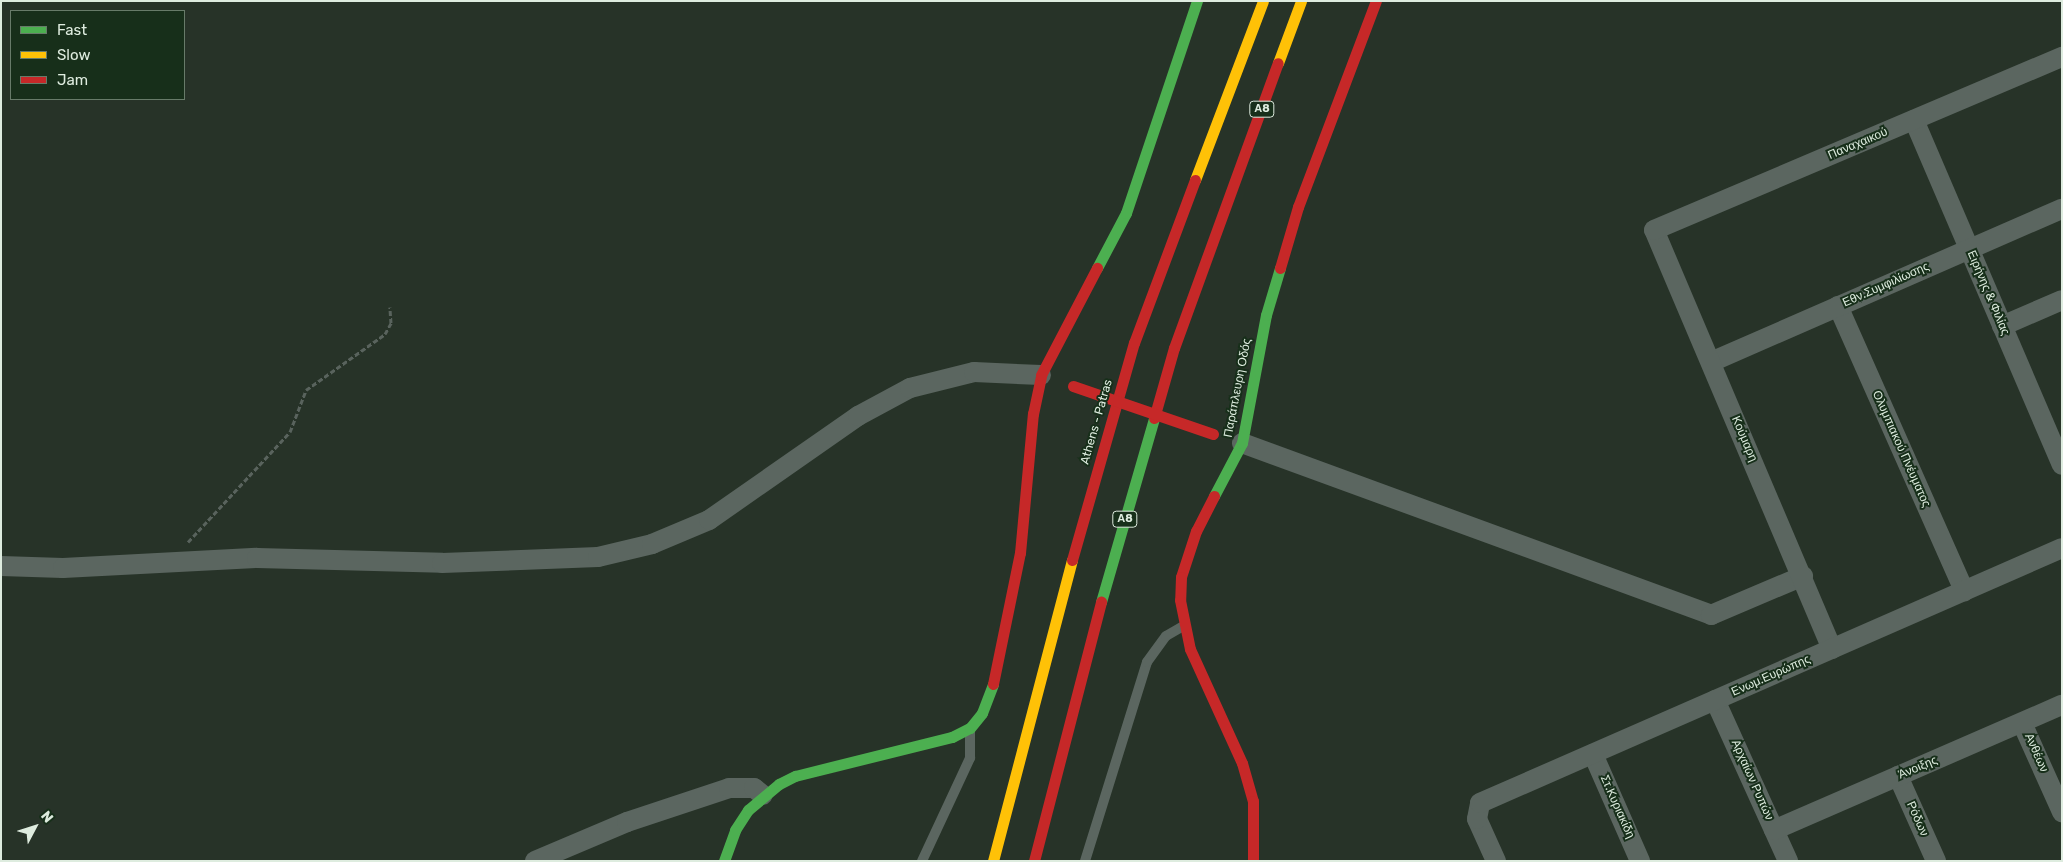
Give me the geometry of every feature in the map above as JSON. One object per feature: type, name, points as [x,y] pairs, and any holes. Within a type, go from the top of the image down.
[{"type":"main road","points":[[724,861],[735,830],[748,810],[763,794],[795,776],[936,742],[970,728],[982,713],[991,694],[1020,553],[1033,414],[1059,381],[1129,204],[1197,1]]},
{"type":"main road","name":"Athens - Patras","points":[[993,861],[1067,576],[1134,343],[1263,1]]},
{"type":"main road","name":"Α8","points":[[1034,861],[1106,584],[1174,348],[1301,1]]},
{"type":"main road","name":"Παράπλευρη Οδός","points":[[1253,861],[1255,826],[1248,781],[1201,676],[1184,625],[1180,600],[1186,557],[1242,443],[1266,315],[1298,207],[1376,1]]},
{"type":"main road","points":[[1059,381],[1242,443]]},
{"type":"main road","points":[[985,861],[1005,815]]},
{"type":"main road","points":[[1039,861],[1043,826]]},
{"type":"street","name":"Παναχαικού","points":[[1654,230],[2062,57]]},
{"type":"street","name":"Ειρήνης & Φιλίας","points":[[1914,120],[2062,465]]},
{"type":"street","name":"Εθν.Συμφιλίωσης","points":[[1711,362],[2062,209]]},
{"type":"street","name":"Κούμαρη","points":[[1654,230],[1803,576],[1832,649]]},
{"type":"street","points":[[2002,326],[2062,300]]},
{"type":"street","name":"Ολυμπιακού Πνέυματος","points":[[1838,306],[1964,591]]},
{"type":"street","points":[[1,566],[63,568],[257,558],[521,561],[589,558],[622,552],[676,536],[709,520],[858,416],[910,388],[974,372],[1059,381]]},
{"type":"street","points":[[1242,443],[1711,615],[1803,576]]},
{"type":"street","name":"Ενωμ.Ευρώπης","points":[[1496,861],[1478,819],[1480,803],[2062,548]]},
{"type":"street","name":"Αρχαίων Ρυπών","points":[[1715,700],[1788,861]]},
{"type":"street","name":"Άνοιξης","points":[[1774,830],[2062,705]]},
{"type":"street","name":"Ανθέων","points":[[2022,723],[2062,812]]},
{"type":"street","name":"Στ.Κυριακίδη","points":[[1593,754],[1640,861]]},
{"type":"street","name":"Ρόδων","points":[[1898,776],[1936,861]]},
{"type":"street","points":[[535,861],[627,822],[729,788],[754,788],[763,794]]},
{"type":"lane","points":[[1085,861],[1147,662],[1166,636],[1184,625]]},
{"type":"lane","points":[[922,861],[970,758],[973,743],[970,728]]},
{"type":"path","points":[[171,561],[290,432],[306,390],[384,334],[391,323],[390,307]]},
{"type":"traffic: fast","points":[[1097,268],[1126,213],[1197,1]]},
{"type":"traffic: fast","points":[[1214,496],[1242,443],[1266,315],[1280,268]]},
{"type":"traffic: fast","points":[[1101,602],[1154,418]]},
{"type":"traffic: fast","points":[[724,861],[735,830],[748,810],[779,784],[795,776],[952,737],[970,728],[982,713],[993,684]]},
{"type":"traffic: slow","points":[[1195,180],[1263,1]]},
{"type":"traffic: slow","points":[[1278,63],[1301,1]]},
{"type":"traffic: slow","points":[[993,861],[1072,560]]},
{"type":"traffic: jam","points":[[1280,268],[1298,207],[1376,1]]},
{"type":"traffic: jam","points":[[1154,418],[1174,348],[1278,63]]},
{"type":"traffic: jam","points":[[1072,560],[1134,343],[1195,180]]},
{"type":"traffic: jam","points":[[993,684],[1020,553],[1033,414],[1041,375],[1097,268]]},
{"type":"traffic: jam","points":[[1073,386],[1213,434]]},
{"type":"traffic: jam","points":[[1214,496],[1196,531],[1181,577],[1180,600],[1190,649],[1242,763],[1253,801],[1253,861]]},
{"type":"traffic: jam","points":[[1034,861],[1101,602]]}]
